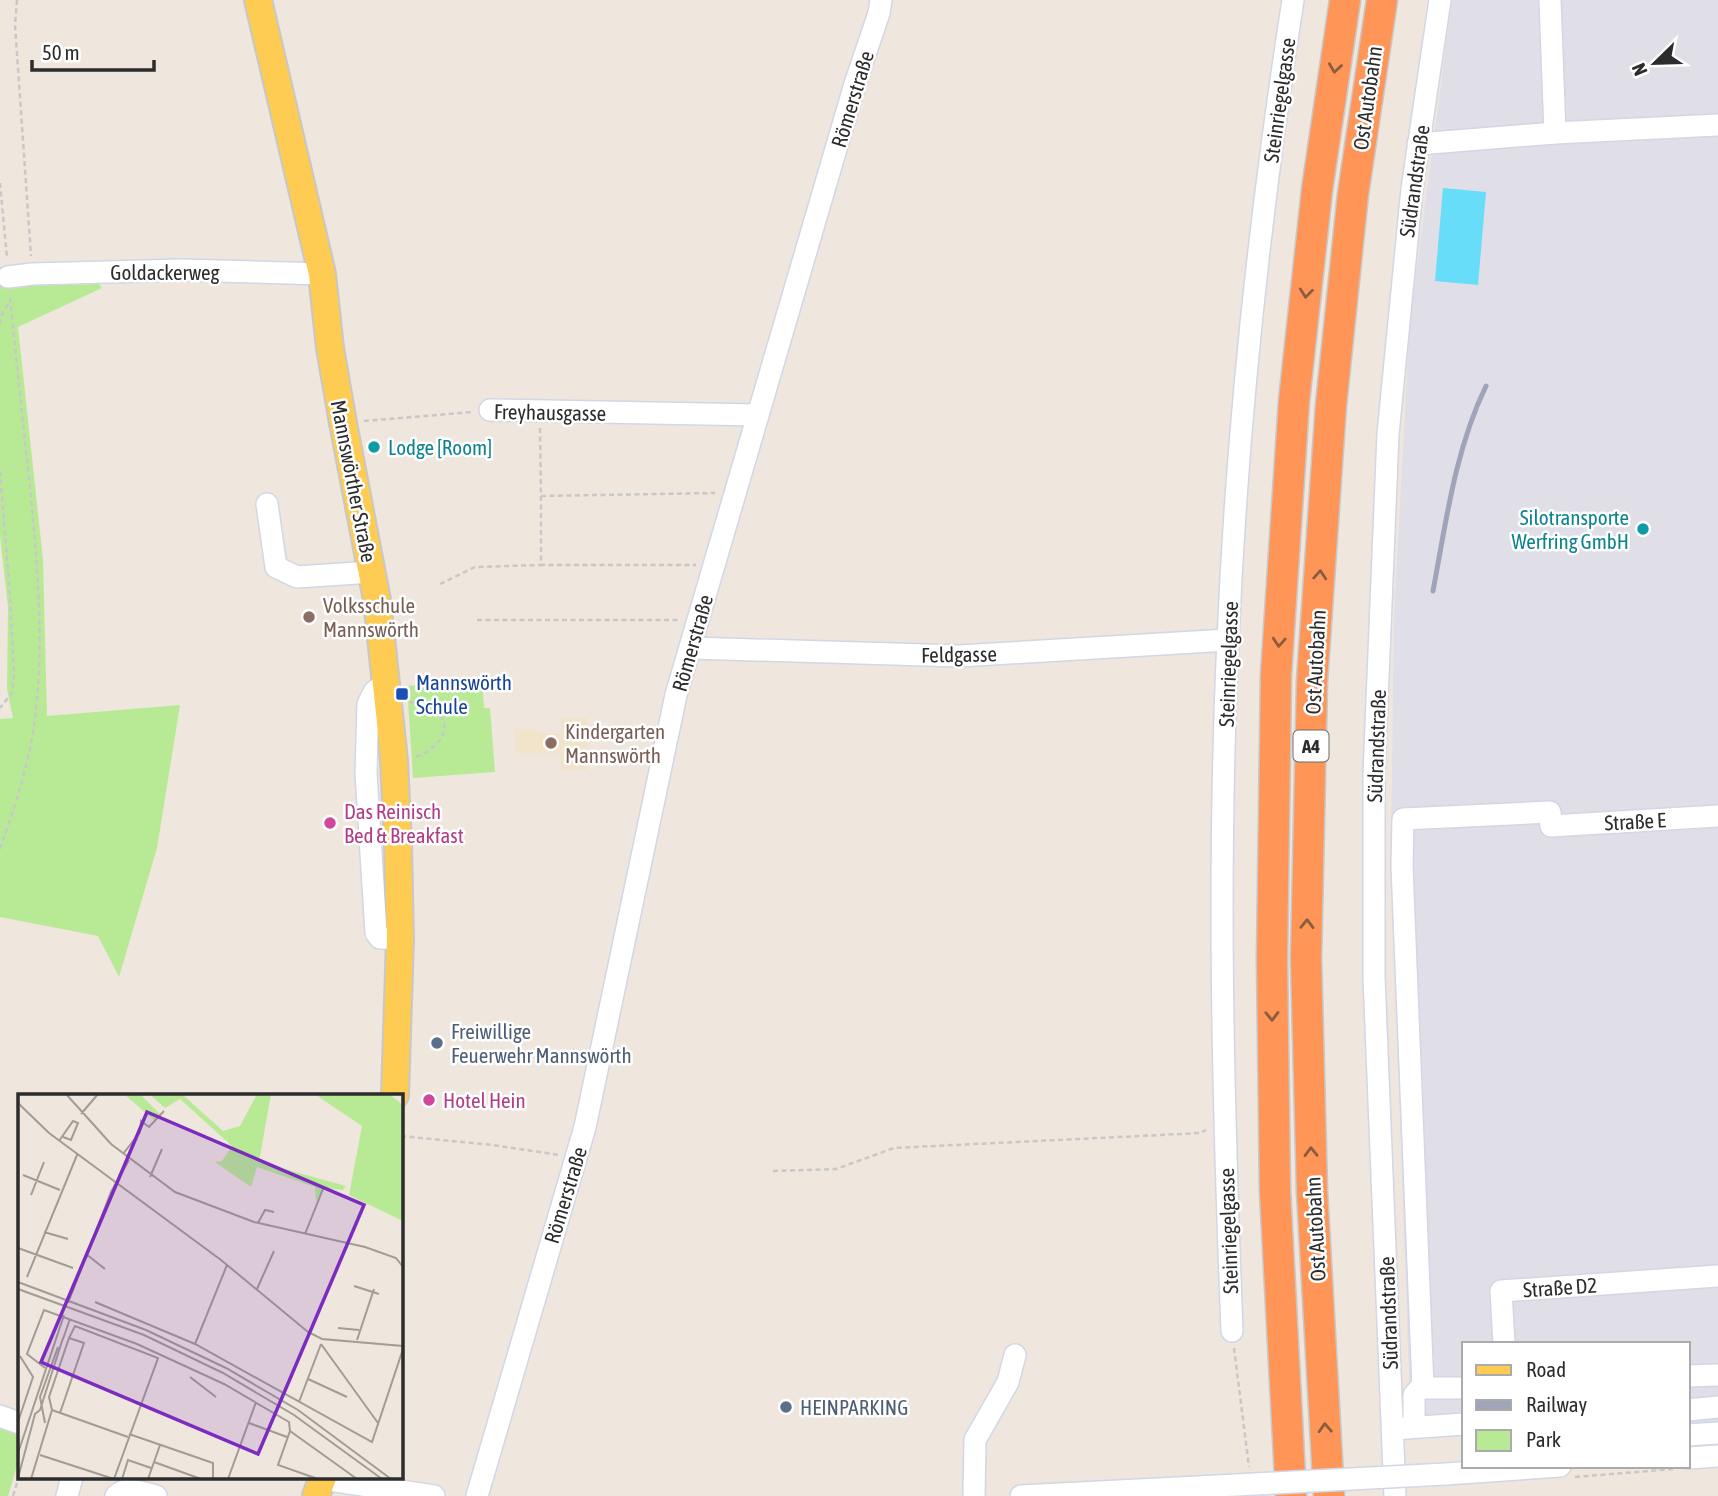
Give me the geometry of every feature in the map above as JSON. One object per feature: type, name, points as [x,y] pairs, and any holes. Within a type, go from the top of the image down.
[{"type":"highway","name":"Ost Autobahn","points":[[1291,1496],[1275,1191],[1272,959],[1276,675],[1294,401],[1317,190],[1345,0]]},
{"type":"highway","name":"Ost Autobahn","points":[[1329,1496],[1312,1191],[1307,986],[1312,681],[1331,405],[1353,194],[1382,0]]},
{"type":"main road","name":"Mannswörther Straße","points":[[258,0],[322,274],[330,348],[372,572],[394,760],[398,845],[400,939],[395,1094]]},
{"type":"street","name":"Römerstraße","points":[[477,1496],[585,1127],[676,695],[881,0]]},
{"type":"street","name":"Steinriegelgasse","points":[[1231,1331],[1221,991],[1228,640],[1245,387],[1273,128],[1293,0]]},
{"type":"street","name":"Südrandstraße","points":[[1395,1496],[1403,1428],[1374,977],[1374,774],[1388,434],[1402,279],[1440,0]]},
{"type":"street","points":[[1550,0],[1555,133]]},
{"type":"street","points":[[1419,144],[1555,133],[1718,125]]},
{"type":"street","name":"Goldackerweg","points":[[8,277],[182,270],[322,274]]},
{"type":"street","name":"Freyhausgasse","points":[[490,410],[758,415]]},
{"type":"street","points":[[267,504],[276,567],[297,578],[372,572]]},
{"type":"street","name":"Feldgasse","points":[[691,648],[959,656],[1228,640]]},
{"type":"street","points":[[387,692],[374,692],[368,704],[366,773],[376,933],[380,938],[400,939]]},
{"type":"street","name":"Straße E","points":[[1423,1385],[1402,866],[1403,820],[1550,812],[1551,826],[1718,816]]},
{"type":"street","points":[[370,845],[398,845]]},
{"type":"street","name":"Straße D2","points":[[1504,1342],[1501,1291],[1718,1276]]},
{"type":"street","points":[[974,1496],[975,1440],[1008,1382],[1015,1355]]},
{"type":"street","points":[[1690,1377],[1718,1374]]},
{"type":"street","points":[[1462,1388],[1423,1388],[1423,1385],[1413,1395],[1403,1428],[1462,1424]]},
{"type":"street","points":[[1690,1410],[1718,1407]]},
{"type":"street","points":[[0,1416],[18,1423]]},
{"type":"street","points":[[1690,1435],[1718,1433]]},
{"type":"street","points":[[1690,1461],[1718,1456]]},
{"type":"street","points":[[1021,1496],[1243,1479],[1564,1472]]},
{"type":"street","points":[[67,1496],[72,1478]]},
{"type":"street","points":[[320,1484],[435,1496]]},
{"type":"street","points":[[116,1496],[121,1491],[130,1490],[156,1496]]},
{"type":"path","points":[[17,0],[15,25],[32,274]]},
{"type":"path","points":[[0,183],[36,552],[40,660],[36,713],[28,755],[21,786],[0,849]]},
{"type":"path","points":[[0,324],[1,316],[10,301]]},
{"type":"path","name":"Freyhausgasse","points":[[343,424],[490,410]]},
{"type":"path","points":[[540,413],[541,565]]},
{"type":"path","points":[[0,471],[14,673],[12,693],[0,708]]},
{"type":"path","points":[[541,496],[736,493]]},
{"type":"path","points":[[440,584],[475,567],[715,565]]},
{"type":"path","points":[[477,620],[699,620]]},
{"type":"path","points":[[387,692],[432,708],[444,723],[444,735],[427,753],[394,760]]},
{"type":"path","points":[[774,1171],[836,1169],[894,1148],[1200,1133],[1224,1123]]},
{"type":"path","points":[[402,1136],[493,1145],[576,1158]]},
{"type":"path","points":[[1231,1331],[1243,1479]]},
{"type":"path","points":[[1564,1472],[1616,1468]]},
{"type":"path","points":[[13,1496],[19,1478]]},
{"type":"shaded area","points":[[1452,0],[1718,0],[1718,1439],[1690,1441],[1690,1342],[1462,1342],[1462,1435],[1411,1432],[1391,853],[1394,616],[1410,321]]},
{"type":"shaded area","name":"Kindergarten Mannswörth","points":[[562,718],[587,718],[587,770],[561,770],[560,753],[515,753],[515,729],[561,733]]},
{"type":"green space","points":[[0,266],[3,273],[93,276],[102,288],[18,327],[43,560],[47,716],[180,705],[157,848],[119,977],[98,936],[0,917],[0,719],[13,718],[7,689],[8,607],[0,536]]},
{"type":"green space","points":[[482,679],[484,708],[490,708],[495,772],[413,778],[407,686]]},
{"type":"green space","points":[[0,1424],[18,1431],[18,1462],[8,1496],[0,1496]]},
{"type":"water","points":[[1443,188],[1486,192],[1478,285],[1435,281]]},
{"type":"railway","points":[[1433,591],[1459,461],[1466,435],[1486,386]]},
{"type":"place","name":"Lodge [Room]","points":[[374,447]]},
{"type":"place","name":"Silotransporte Werfring GmbH","points":[[1643,529]]},
{"type":"place","name":"Volksschule Mannswörth","points":[[309,617]]},
{"type":"place","name":"Mannswörth Schule","points":[[402,694]]},
{"type":"place","name":"Kindergarten Mannswörth","points":[[551,743]]},
{"type":"place","name":"Das Reinisch Bed & Breakfast","points":[[330,823]]},
{"type":"place","name":"Freiwillige Feuerwehr Mannswörth","points":[[437,1043]]},
{"type":"place","name":"Hotel Hein","points":[[429,1100]]},
{"type":"place","name":"HEINPARKING","points":[[786,1407]]}]
